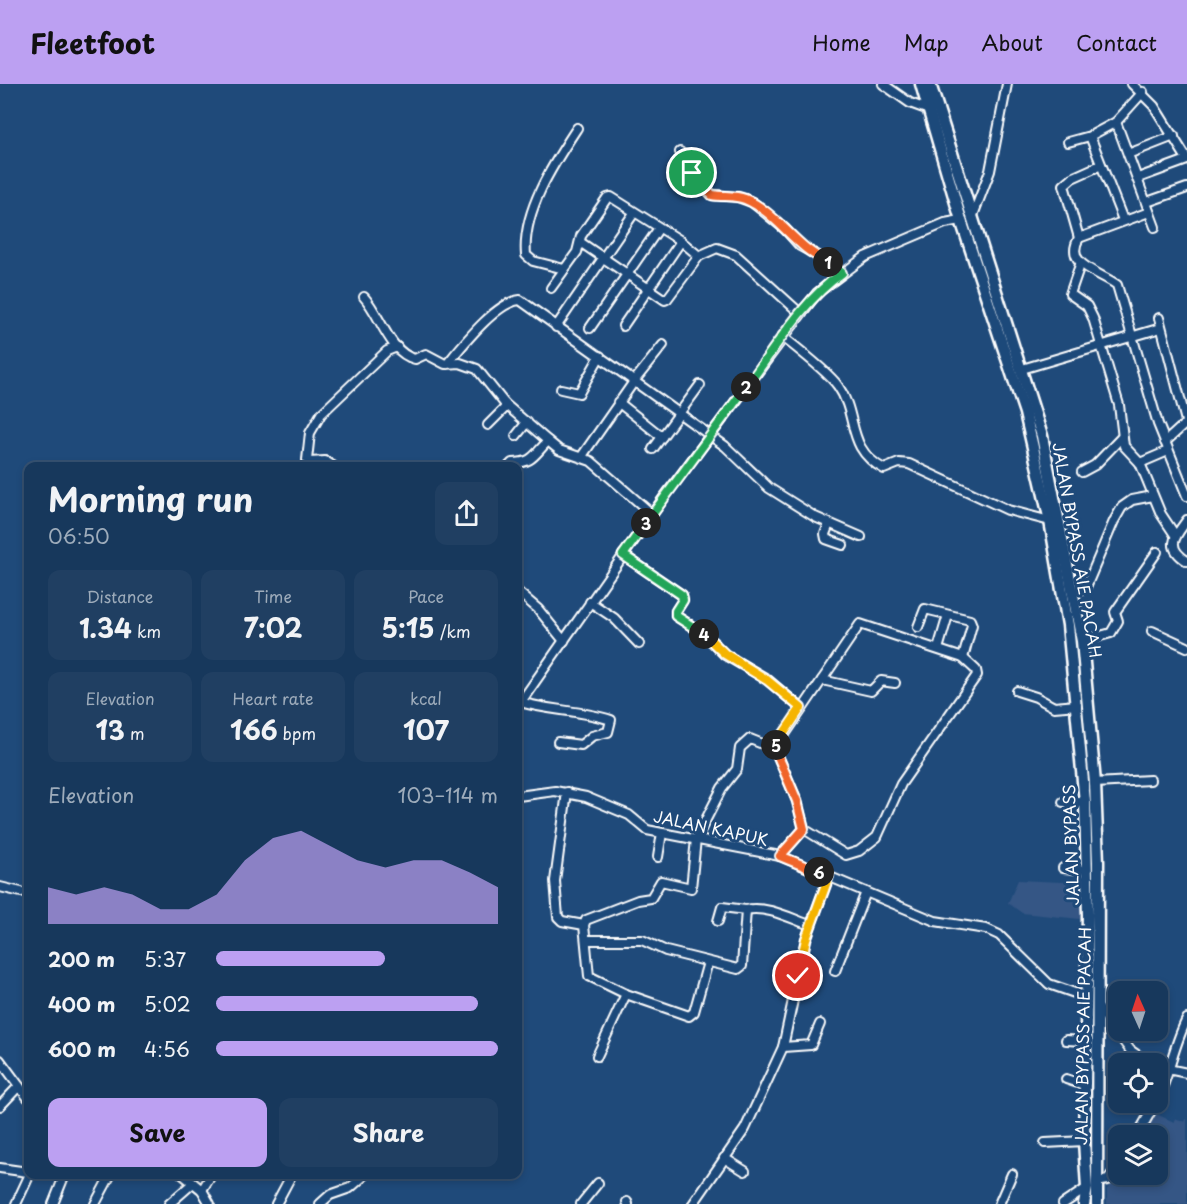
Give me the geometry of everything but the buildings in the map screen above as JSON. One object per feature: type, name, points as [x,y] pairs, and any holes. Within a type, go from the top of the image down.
[{"type":"highway","points":[[921,84],[966,219]]},
{"type":"highway","name":"JALAN BYPASS AIE PACAH","points":[[930,84],[966,219],[1022,369],[1042,436],[1082,641],[1095,783],[1098,1005],[1092,1185]]},
{"type":"highway","name":"JALAN BYPASS","points":[[966,219],[1025,413],[1050,521],[1070,647],[1085,802],[1084,1141],[1097,1204]]},
{"type":"highway","points":[[1070,647],[1082,641]]},
{"type":"highway","points":[[1084,1204],[1092,1185]]},
{"type":"street","points":[[883,84],[910,103],[929,110]]},
{"type":"street","points":[[522,700],[652,514],[817,293],[865,257],[945,224],[966,219],[990,171],[1007,84]]},
{"type":"street","points":[[1132,84],[1143,92],[1187,159],[1138,178]]},
{"type":"street","points":[[1068,141],[1090,136],[1116,122],[1143,92]]},
{"type":"street","points":[[1116,122],[1155,227]]},
{"type":"street","points":[[564,270],[533,261],[526,255],[525,248],[544,179],[577,128]]},
{"type":"street","points":[[1090,136],[1123,220]]},
{"type":"street","points":[[1128,154],[1174,136]]},
{"type":"street","points":[[680,152],[708,192],[752,202],[785,229],[800,246],[832,263],[842,273]]},
{"type":"street","points":[[1079,238],[1064,185],[1072,178],[1101,165]]},
{"type":"street","points":[[1147,202],[1187,188]]},
{"type":"street","points":[[551,288],[577,252],[580,242],[607,198],[613,198],[681,241],[699,256]]},
{"type":"street","points":[[1149,212],[1079,238],[1074,246],[1074,254],[1080,265],[1103,274],[1117,285],[1165,442],[1187,496]]},
{"type":"street","points":[[556,327],[634,213]]},
{"type":"street","points":[[590,328],[659,228]]},
{"type":"street","points":[[623,326],[681,241]]},
{"type":"street","points":[[580,242],[648,289],[668,299],[699,256],[717,248],[725,249],[736,255],[800,313]]},
{"type":"street","points":[[1080,265],[1070,292],[1087,306],[1102,345],[1123,420],[1124,446],[1140,463],[1166,524],[1175,535]]},
{"type":"street","points":[[364,297],[372,306],[380,328],[397,347],[413,359],[426,354],[447,364],[460,363],[477,369],[505,404],[548,441],[559,450],[582,456],[652,514]]},
{"type":"street","points":[[447,364],[472,334],[516,300],[525,303],[730,450],[769,488],[829,524],[861,537]]},
{"type":"street","points":[[1159,318],[1187,424],[1165,442]]},
{"type":"street","points":[[1022,369],[1161,328]]},
{"type":"street","points":[[783,337],[837,385],[849,407],[855,439],[877,465],[884,469],[899,463],[909,464],[1008,510],[1050,521]]},
{"type":"street","points":[[582,456],[618,402],[663,345]]},
{"type":"street","points":[[327,462],[307,460],[307,448],[314,426],[321,414],[387,351],[397,347]]},
{"type":"street","points":[[561,389],[579,393],[600,356]]},
{"type":"street","points":[[653,449],[700,386]]},
{"type":"street","points":[[618,402],[662,437]]},
{"type":"street","points":[[488,425],[505,408],[505,404]]},
{"type":"street","points":[[516,436],[527,422]]},
{"type":"street","points":[[1082,472],[1095,465],[1122,437]]},
{"type":"street","points":[[522,465],[530,461],[548,441]]},
{"type":"street","points":[[1140,463],[1168,451]]},
{"type":"street","points":[[1074,593],[1086,587],[1113,521],[1122,507],[1132,500],[1153,496]]},
{"type":"street","points":[[1187,520],[1175,535],[1175,550],[1187,561]]},
{"type":"street","points":[[829,524],[825,534],[826,539],[843,545]]},
{"type":"street","points":[[1082,641],[1111,633],[1118,621],[1115,612],[1143,568],[1157,552]]},
{"type":"street","points":[[623,555],[682,595],[683,600],[676,611],[676,616],[706,635],[725,654],[767,680],[801,708]]},
{"type":"street","points":[[522,595],[538,609],[564,641]]},
{"type":"street","points":[[590,602],[614,618],[639,644]]},
{"type":"street","points":[[918,627],[925,609],[970,620],[972,624],[963,658]]},
{"type":"street","points":[[938,649],[948,615]]},
{"type":"street","points":[[708,962],[694,1012],[689,1016],[626,994],[589,976],[584,925],[586,920],[638,900],[651,898],[661,881],[690,889],[696,839],[722,788],[737,770],[738,754],[745,742],[755,740],[775,749],[797,801],[804,829],[846,855],[859,851],[878,837],[901,784],[977,675],[976,670],[963,658],[860,624],[775,749]]},
{"type":"street","points":[[1152,632],[1187,647]]},
{"type":"street","points":[[822,680],[871,691],[881,681],[895,683]]},
{"type":"street","points":[[1017,691],[1036,697],[1054,707],[1077,705]]},
{"type":"street","points":[[522,705],[554,711],[589,712],[611,720],[608,732],[592,736],[581,745],[558,742]]},
{"type":"street","points":[[1095,783],[1150,780]]},
{"type":"street","name":"JALAN KAPUK","points":[[522,795],[555,791],[586,796],[620,810],[647,830],[780,856],[935,921],[975,926],[999,935],[1049,984],[1086,997]]},
{"type":"street","points":[[567,792],[555,881],[558,917],[562,921],[584,925]]},
{"type":"street","points":[[1063,802],[1085,802]]},
{"type":"street","points":[[780,856],[804,829]]},
{"type":"street","points":[[658,856],[662,833]]},
{"type":"street","points":[[1063,868],[1086,870]]},
{"type":"street","points":[[693,1204],[762,1095],[783,1047],[810,925],[829,876]]},
{"type":"street","points":[[0,887],[21,892]]},
{"type":"street","points":[[835,971],[866,892]]},
{"type":"street","points":[[718,921],[722,907],[756,909],[784,915],[810,925]]},
{"type":"street","points":[[587,940],[642,940],[666,951],[738,969],[742,966],[746,910]]},
{"type":"street","points":[[597,1056],[626,994]]},
{"type":"street","points":[[1098,1005],[1123,1042],[1136,1053]]},
{"type":"street","points":[[1168,1075],[1179,1034],[1187,1019]]},
{"type":"street","points":[[783,1047],[811,1045],[820,1024]]},
{"type":"street","points":[[1066,1040],[1085,1041]]},
{"type":"street","points":[[0,1060],[23,1087],[0,1106]]},
{"type":"street","points":[[1170,1070],[1187,1073]]},
{"type":"street","points":[[1066,1079],[1084,1085]]},
{"type":"street","points":[[1045,1143],[1084,1141]]},
{"type":"street","points":[[724,1158],[745,1171]]},
{"type":"street","points":[[0,1168],[24,1172]]},
{"type":"street","points":[[999,1204],[1012,1174]]},
{"type":"street","points":[[16,1204],[26,1179]]},
{"type":"street","points":[[53,1204],[63,1179]]},
{"type":"street","points":[[95,1204],[108,1179]]},
{"type":"street","points":[[188,1179],[202,1190],[210,1204]]},
{"type":"street","points":[[202,1190],[209,1179]]},
{"type":"street","points":[[276,1204],[289,1179]]},
{"type":"street","points":[[320,1204],[330,1195],[350,1188],[360,1179]]},
{"type":"street","points":[[1064,1204],[1092,1185],[1108,1180]]},
{"type":"street","points":[[170,1204],[193,1183]]},
{"type":"street","points":[[581,1204],[598,1183]]},
{"type":"shaded area","points":[[1018,880],[1084,883],[1080,919],[1022,913],[1008,903]]},
{"type":"shaded area","points":[[1156,1114],[1174,1122],[1175,1118],[1185,1122],[1187,1117],[1187,1204],[1107,1204],[1107,1190],[1110,1185],[1168,1185],[1168,1125],[1149,1125]]},
{"type":"route","points":[[692,173],[703,188],[712,195],[738,197],[752,202],[785,229],[800,246],[832,263],[842,273],[817,293],[800,313],[623,555],[642,571],[664,581],[682,595],[683,600],[676,611],[676,616],[706,635],[725,654],[767,680],[801,708],[776,744],[775,749],[800,808],[801,825],[804,829],[780,856],[829,876],[810,925],[798,976]]}]
